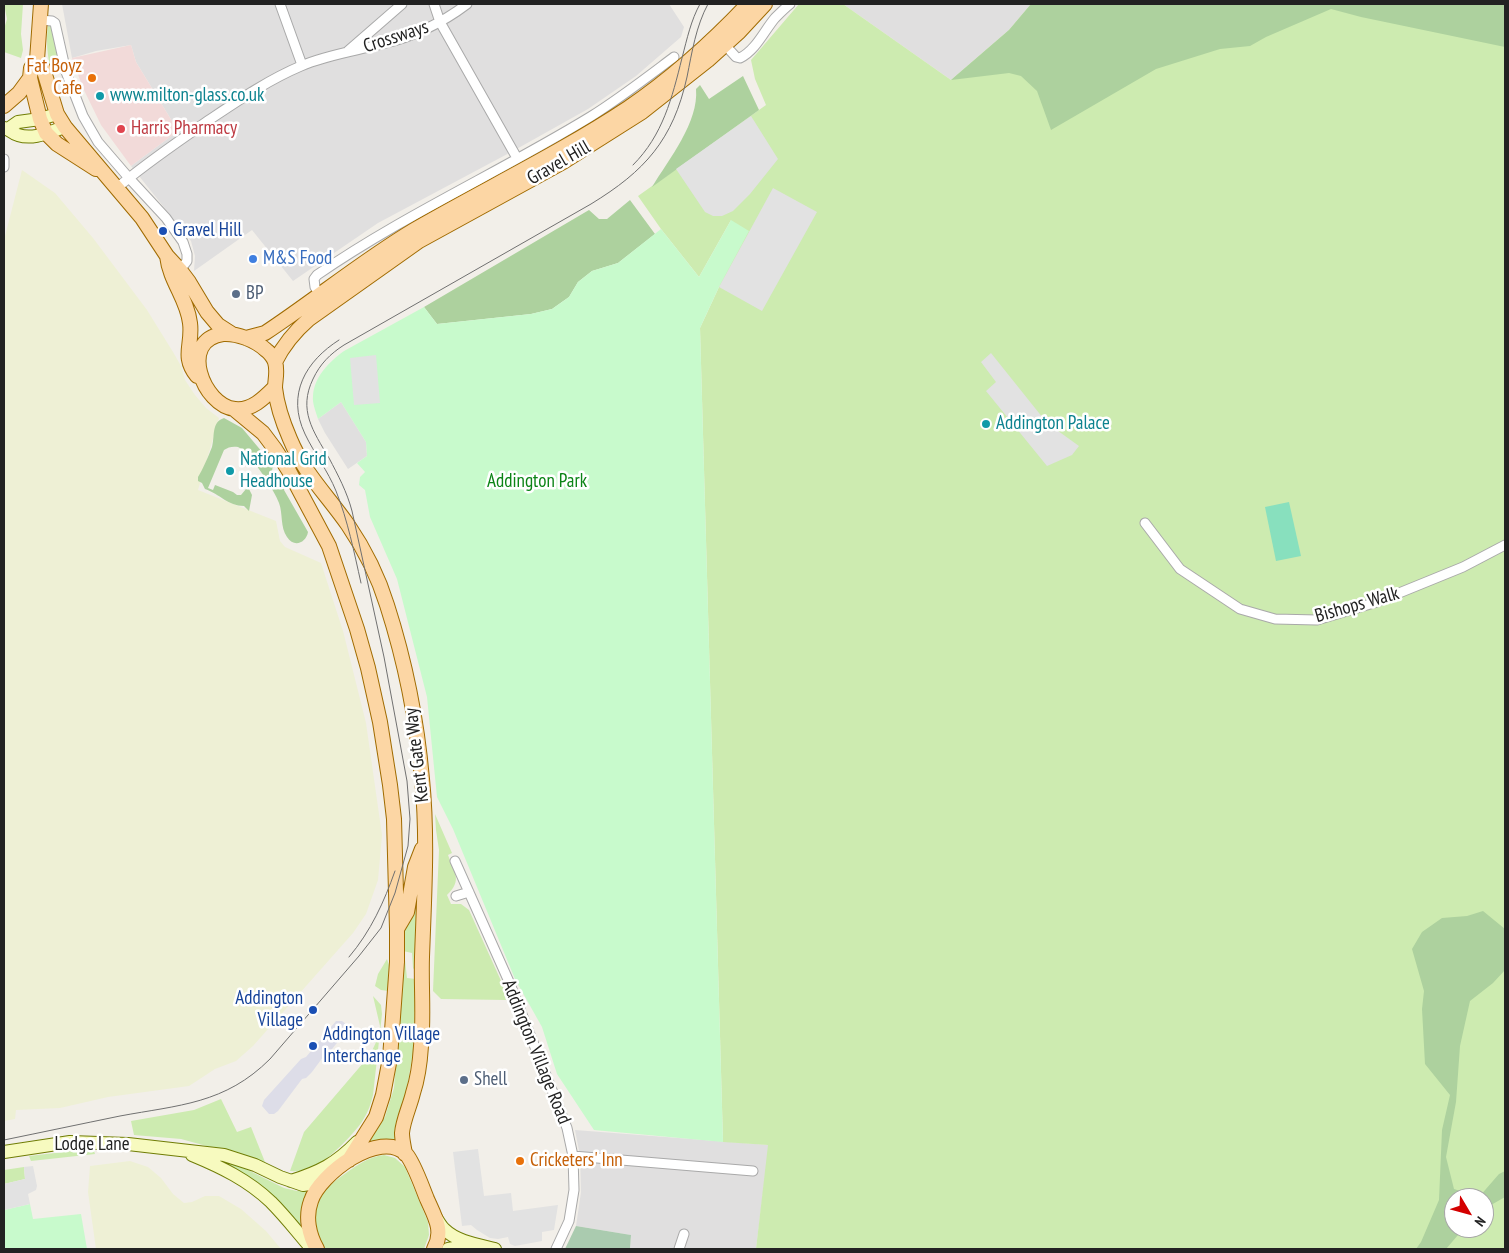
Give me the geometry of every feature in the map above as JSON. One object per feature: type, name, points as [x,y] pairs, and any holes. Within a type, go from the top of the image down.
[{"type":"main road","points":[[41,4],[37,60],[31,68],[30,78],[40,119],[46,133],[61,149],[105,175]]},
{"type":"main road","name":"Gravel Hill","points":[[246,338],[265,333],[317,290],[413,231],[596,128],[643,89],[690,59],[748,4]]},
{"type":"main road","name":"Gravel Hill","points":[[275,362],[282,347],[294,332],[309,319],[419,241],[563,162],[642,112],[725,45],[764,4]]},
{"type":"main road","points":[[37,60],[43,68],[57,114],[65,127],[142,218],[167,256],[180,270],[207,312],[218,325],[232,334],[246,338],[267,350],[275,362],[275,387],[258,403],[234,409],[215,397],[190,366],[188,359],[191,336],[188,312],[182,295],[168,270],[167,256]]},
{"type":"main road","points":[[4,106],[19,93],[30,78]]},
{"type":"main road","points":[[205,384],[198,366],[198,357],[201,350],[205,343],[214,336],[232,334]]},
{"type":"main road","name":"Kent Gate Way","points":[[275,387],[279,412],[297,455],[308,474],[361,544],[376,574],[392,622],[411,699],[422,780],[424,844],[421,1046],[416,1085],[402,1134],[405,1154]]},
{"type":"main road","name":"Kent Gate Way","points":[[234,409],[263,433],[289,471],[328,546],[358,629],[380,722],[390,785],[394,819],[397,929],[397,969],[390,1058],[383,1095],[376,1117],[348,1160]]},
{"type":"main road","points":[[397,929],[407,912],[414,867],[424,844]]},
{"type":"main road","points":[[317,1249],[311,1239],[308,1223],[311,1201],[322,1183],[348,1160],[364,1152],[384,1146],[395,1148],[405,1154],[417,1176],[435,1216],[439,1234],[434,1249]]},
{"type":"street","points":[[280,4],[302,65]]},
{"type":"street","name":"Crossways","points":[[348,51],[402,4]]},
{"type":"street","points":[[434,4],[440,22],[517,158]]},
{"type":"street","name":"Crossways","points":[[117,188],[173,145],[252,91],[302,65],[348,51],[383,44],[440,22],[468,4]]},
{"type":"street","points":[[725,45],[736,57],[740,58],[750,52],[776,17],[790,4]]},
{"type":"street","points":[[40,20],[55,23],[66,72],[83,116],[98,142],[166,218],[182,242],[187,254],[187,261],[180,270]]},
{"type":"street","name":"Gravel Hill","points":[[317,290],[314,279],[317,275],[346,255],[401,222],[643,89],[674,58]]},
{"type":"street","points":[[57,114],[18,122],[6,128],[15,135],[32,137],[65,127]]},
{"type":"street","points":[[4,159],[4,167]]},
{"type":"street","name":"Bishops Walk","points":[[1145,523],[1180,569],[1240,609],[1275,619],[1317,620],[1377,602],[1463,567],[1505,545]]},
{"type":"street","name":"Addington Village Road","points":[[455,860],[546,1071],[567,1128],[573,1156],[574,1190],[569,1221],[556,1249]]},
{"type":"street","points":[[456,896],[469,892]]},
{"type":"street","points":[[291,1180],[318,1172],[337,1160],[365,1134]]},
{"type":"street","name":"Lodge Lane","points":[[4,1152],[54,1144],[94,1142],[146,1145],[181,1151],[215,1153],[232,1157],[303,1185],[316,1183],[334,1172]]},
{"type":"street","name":"Lodge Lane","points":[[181,1151],[224,1169],[256,1189],[277,1208],[312,1249]]},
{"type":"street","points":[[573,1156],[753,1171]]},
{"type":"street","points":[[435,1216],[445,1230],[472,1244],[496,1249]]},
{"type":"street","points":[[679,1249],[684,1234]]},
{"type":"street","points":[[448,1249],[472,1244]]},
{"type":"shaded area","points":[[62,4],[669,4],[684,27],[681,37],[636,76],[588,109],[378,223],[293,281],[252,230],[194,271],[195,256],[191,241],[131,166],[178,131],[136,62],[131,45],[96,51],[72,58]]},
{"type":"shaded area","points":[[843,4],[1031,4],[1009,30],[951,80]]},
{"type":"shaded area","points":[[131,45],[136,62],[178,131],[131,166],[101,125],[83,88],[72,58]]},
{"type":"shaded area","points":[[751,116],[778,159],[750,194],[733,211],[722,216],[713,216],[705,212],[676,169]]},
{"type":"shaded area","points":[[773,188],[817,212],[762,311],[719,287]]},
{"type":"shaded area","points":[[991,353],[1047,423],[1079,446],[1072,455],[1047,466],[986,391],[996,382],[981,362]]},
{"type":"shaded area","points":[[376,355],[380,403],[354,405],[350,358]]},
{"type":"shaded area","points":[[341,402],[366,442],[367,456],[348,469],[318,419]]},
{"type":"shaded area","points":[[336,1021],[342,1021],[346,1024],[345,1033],[332,1049],[326,1053],[312,1072],[302,1079],[278,1111],[274,1114],[269,1114],[262,1106],[264,1100],[301,1059],[306,1057]]},
{"type":"shaded area","points":[[575,1130],[769,1145],[756,1249],[630,1249],[631,1235],[576,1226],[581,1192],[580,1156]]},
{"type":"shaded area","points":[[478,1149],[484,1196],[511,1193],[513,1211],[558,1205],[554,1230],[542,1232],[542,1241],[515,1246],[510,1244],[508,1237],[490,1238],[471,1225],[462,1226],[453,1152]]},
{"type":"shaded area","points":[[33,1166],[37,1186],[36,1190],[28,1194],[30,1204],[4,1210],[4,1184],[25,1179],[24,1167]]},
{"type":"green space","points":[[4,4],[23,4],[21,34],[23,50],[21,58],[4,52],[4,29],[7,19]]},
{"type":"green space","points":[[799,4],[843,4],[951,80],[1009,30],[1031,4],[1505,4],[1505,1249],[756,1249],[768,1145],[723,1142],[700,328],[719,287],[731,220],[699,277],[638,196],[766,105],[755,79],[751,60]]},
{"type":"green space","points":[[1031,4],[1505,4],[1505,47],[1331,9],[1266,37],[1250,46],[1220,49],[1156,69],[1051,130],[1037,91],[1021,76],[1009,73],[951,80],[1009,30]]},
{"type":"green space","points":[[48,25],[53,30],[60,68],[51,70],[47,48]]},
{"type":"green space","points":[[743,76],[759,110],[652,187],[682,140],[688,127],[696,102],[696,89],[700,85],[709,99]]},
{"type":"green space","points":[[22,170],[55,193],[93,238],[147,310],[181,366],[185,380],[195,395],[206,408],[219,418],[198,490],[276,521],[280,541],[285,547],[321,563],[343,631],[366,723],[382,835],[378,880],[366,914],[353,933],[253,1046],[236,1061],[215,1069],[189,1086],[108,1097],[60,1108],[16,1110],[15,1119],[4,1121],[4,240]]},
{"type":"green space","points":[[630,200],[655,234],[618,263],[592,271],[578,282],[569,297],[552,309],[531,314],[437,324],[424,307],[589,210],[599,219],[607,219]]},
{"type":"green space","name":"Addington Park","points":[[731,220],[749,231],[719,287],[700,328],[723,1142],[594,1130],[557,1074],[542,1027],[515,979],[453,829],[437,797],[427,697],[397,579],[370,517],[365,490],[359,485],[360,477],[365,472],[357,463],[367,456],[366,442],[341,402],[318,419],[313,399],[314,389],[319,376],[338,355],[424,307],[437,324],[531,314],[552,309],[569,297],[578,282],[592,271],[618,263],[661,229],[699,277]]},
{"type":"green space","points":[[224,418],[242,428],[273,465],[272,471],[277,478],[283,481],[284,490],[308,532],[305,539],[299,543],[293,542],[287,537],[283,529],[279,503],[255,463],[243,450],[238,447],[231,447],[224,450],[208,488],[213,490],[215,485],[237,495],[241,495],[246,489],[249,489],[252,495],[249,511],[244,506],[233,504],[205,489],[202,483],[198,481],[198,477],[212,447],[215,426]]},
{"type":"green space","points":[[1289,502],[1301,556],[1276,561],[1265,507]]},
{"type":"green space","points":[[435,814],[452,853],[448,855],[456,876],[455,885],[447,895],[451,904],[461,904],[469,910],[502,983],[506,1000],[441,999],[433,991],[439,850]]},
{"type":"green space","points":[[413,900],[417,900],[415,971],[412,953],[403,951],[403,925]]},
{"type":"green space","points":[[1483,911],[1505,929],[1505,970],[1493,983],[1470,1001],[1460,1046],[1456,1102],[1446,1157],[1454,1188],[1444,1188],[1444,1238],[1455,1238],[1446,1249],[1416,1249],[1421,1242],[1439,1200],[1442,1130],[1450,1095],[1425,1064],[1422,1009],[1424,991],[1412,949],[1422,932],[1442,918],[1467,916]]},
{"type":"green space","points":[[387,959],[389,965],[388,991],[381,990],[375,986],[378,974]]},
{"type":"green space","points":[[402,959],[405,960],[407,978],[416,979],[413,1053],[397,1145],[367,1145],[385,1117],[394,1088],[402,986]]},
{"type":"green space","points":[[373,996],[381,1005],[382,1014],[373,1095],[368,1111],[355,1131],[335,1152],[321,1163],[307,1170],[290,1171],[304,1132],[370,1055],[378,1038],[380,1026]]},
{"type":"green space","points":[[221,1099],[237,1132],[251,1127],[265,1162],[181,1139],[134,1135],[131,1121],[194,1110]]},
{"type":"green space","points":[[81,1150],[94,1151],[95,1154],[31,1161],[29,1156]]},
{"type":"green space","points":[[384,1155],[395,1158],[405,1167],[428,1222],[429,1235],[424,1249],[324,1249],[313,1225],[313,1215],[319,1197],[335,1181],[355,1167],[368,1159]]},
{"type":"green space","points":[[216,1160],[234,1163],[284,1188],[310,1191],[306,1239]]},
{"type":"green space","points":[[130,1161],[148,1167],[184,1203],[192,1202],[205,1196],[219,1196],[241,1209],[266,1231],[281,1249],[96,1249],[88,1192],[90,1166]]},
{"type":"green space","points":[[24,1167],[25,1179],[4,1184],[4,1170]]},
{"type":"green space","points":[[1505,1171],[1505,1197],[1494,1203],[1494,1188],[1487,1188],[1499,1174]]},
{"type":"green space","points":[[30,1204],[33,1219],[81,1214],[87,1249],[4,1249],[4,1210]]},
{"type":"green space","points":[[576,1226],[631,1235],[630,1249],[565,1249]]},
{"type":"tram line","points":[[633,165],[652,141],[665,115],[694,17],[700,4]]},
{"type":"tram line","points":[[4,1140],[182,1105],[218,1094],[236,1085],[253,1074],[270,1059],[381,928],[395,893],[408,846],[410,819],[407,781],[384,657],[352,511],[342,484],[309,420],[307,410],[309,390],[322,364],[344,345],[591,204],[610,192],[641,166],[654,152],[674,119],[687,77],[697,30],[708,4]]},
{"type":"tram line","points":[[339,340],[327,348],[309,368],[299,392],[298,405],[305,434],[329,476],[340,502],[361,583]]},
{"type":"tram line","points":[[349,957],[364,937],[376,916],[395,871]]},
{"type":"place","name":"Fat Boyz Cafe","points":[[92,78]]},
{"type":"place","name":"www.milton-glass.co.uk","points":[[100,96]]},
{"type":"place","name":"Harris Pharmacy","points":[[121,129]]},
{"type":"place","name":"Gravel Hill","points":[[163,231]]},
{"type":"place","name":"M&S Food","points":[[253,259]]},
{"type":"place","name":"BP","points":[[236,294]]},
{"type":"place","name":"Addington Palace","points":[[986,424]]},
{"type":"place","name":"National Grid Headhouse","points":[[230,471]]},
{"type":"place","name":"Addington Village","points":[[313,1010]]},
{"type":"place","name":"Addington Village Interchange","points":[[313,1046]]},
{"type":"place","name":"Shell","points":[[464,1080]]},
{"type":"place","name":"Cricketers' Inn","points":[[520,1161]]}]
